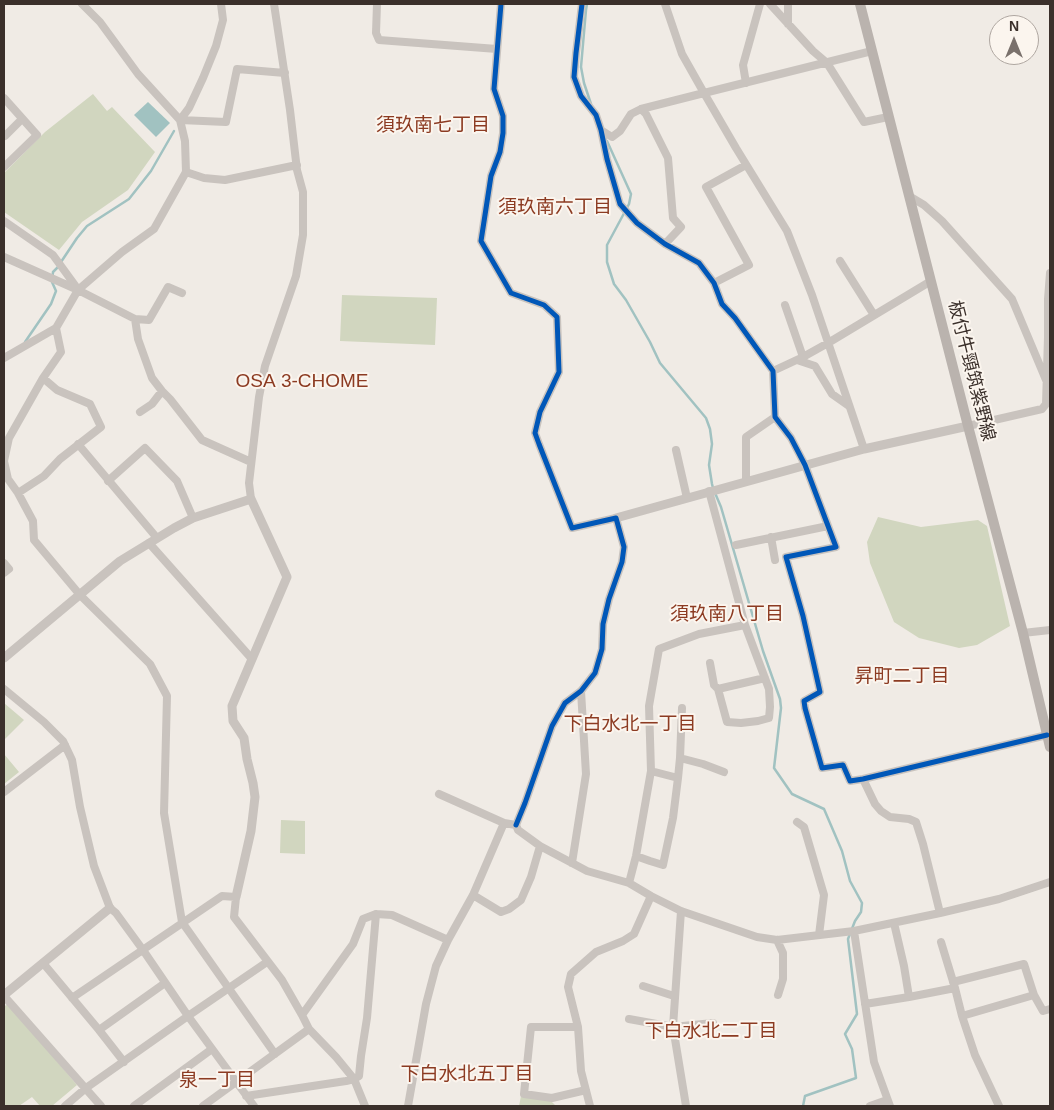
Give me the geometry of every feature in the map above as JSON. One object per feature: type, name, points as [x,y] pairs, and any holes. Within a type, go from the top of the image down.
[{"type":"main road","name":"板付牛頸筑紫野線","points":[[860,4],[1023,633],[1050,747]]},
{"type":"street","points":[[4,358],[56,328],[78,290],[122,252],[154,229],[186,172],[185,141],[180,120],[138,74],[100,22],[82,4]]},
{"type":"street","points":[[180,120],[189,108],[216,46],[223,20],[221,4]]},
{"type":"street","points":[[274,4],[297,165],[303,192],[303,235],[296,276],[265,366],[251,462],[249,483],[251,499],[287,577],[232,706],[233,721],[244,738],[255,797],[251,831],[236,897],[234,917],[282,980],[309,1029],[336,1057],[354,1080],[365,1106]]},
{"type":"street","points":[[377,4],[376,33],[379,40],[497,49]]},
{"type":"street","points":[[501,4],[494,90],[503,116],[503,133],[500,152],[491,176],[481,241],[511,293],[544,305],[557,317],[559,372],[540,412],[535,433],[572,528],[616,518],[864,449],[1042,409],[1046,404],[1050,273]]},
{"type":"street","points":[[582,4],[574,77],[581,96],[596,115],[620,204],[637,223],[665,244],[699,263],[714,283],[722,304],[735,318],[773,371],[775,417],[791,438],[805,465],[836,547],[786,557],[803,616],[820,692],[804,701],[822,768],[843,765],[850,781],[1047,736]]},
{"type":"street","points":[[664,4],[682,54],[746,165],[787,231],[812,295],[864,449]]},
{"type":"street","points":[[746,83],[743,65],[760,4]]},
{"type":"street","points":[[770,4],[813,51],[827,63],[864,122],[888,117]]},
{"type":"street","points":[[788,4],[788,24]]},
{"type":"street","points":[[601,130],[612,137],[620,131],[631,114],[641,109],[872,51]]},
{"type":"street","points":[[180,120],[226,122],[237,69],[284,73]]},
{"type":"street","points":[[4,98],[37,135],[4,167]]},
{"type":"street","points":[[641,109],[646,114],[668,158],[673,218],[681,227],[665,244]]},
{"type":"street","points":[[4,135],[22,119]]},
{"type":"street","points":[[186,172],[204,178],[225,180],[297,165]]},
{"type":"street","points":[[714,283],[749,265],[706,187],[746,165]]},
{"type":"street","points":[[909,196],[924,205],[942,221],[1012,299],[1046,380]]},
{"type":"street","points":[[4,221],[53,255],[78,290]]},
{"type":"street","points":[[4,257],[78,290],[135,319],[149,320],[168,287],[182,293]]},
{"type":"street","points":[[840,261],[874,316]]},
{"type":"street","points":[[773,371],[800,359],[931,281]]},
{"type":"street","points":[[785,305],[800,359],[815,366],[832,394],[850,406]]},
{"type":"street","points":[[135,319],[138,339],[152,378],[162,391],[202,440],[251,462]]},
{"type":"street","points":[[56,328],[61,352],[43,378],[9,438],[4,461],[6,481],[18,493],[33,521],[34,540],[80,596],[150,664],[167,696],[164,813],[182,922],[275,1054]]},
{"type":"street","points":[[18,493],[44,476],[60,459],[101,427],[90,404],[57,390],[43,378]]},
{"type":"street","points":[[140,412],[152,404],[162,391]]},
{"type":"street","points":[[746,481],[746,437],[775,417]]},
{"type":"street","points":[[78,444],[153,541],[252,659]]},
{"type":"street","points":[[108,481],[145,448],[177,481],[193,518]]},
{"type":"street","points":[[676,450],[687,498]]},
{"type":"street","points":[[709,491],[745,625],[769,689],[769,718],[741,723],[727,722],[718,689],[714,685],[710,663]]},
{"type":"street","points":[[4,658],[120,561],[193,518],[251,499]]},
{"type":"street","points":[[616,518],[624,547],[622,562],[609,599],[603,624],[602,649],[595,674],[581,691],[565,703],[552,726],[516,825],[518,830],[540,846],[587,871],[629,883],[681,911],[757,937],[777,940],[854,931],[894,923],[999,900],[1050,882]]},
{"type":"street","points":[[736,544],[828,526]]},
{"type":"street","points":[[771,538],[775,560]]},
{"type":"street","points":[[4,562],[9,569],[4,573]]},
{"type":"street","points":[[629,883],[636,856],[651,771],[649,706],[659,649],[699,634],[745,625]]},
{"type":"street","points":[[1023,633],[1050,630]]},
{"type":"street","points":[[718,689],[765,678]]},
{"type":"street","points":[[4,689],[44,722],[63,741],[72,760],[80,808],[94,866],[110,908],[116,913],[143,950],[188,1016],[254,1106]]},
{"type":"street","points":[[572,863],[586,774],[581,691]]},
{"type":"street","points":[[636,856],[663,864],[673,818],[678,778],[682,708]]},
{"type":"street","points":[[4,792],[65,745]]},
{"type":"street","points":[[680,758],[724,772]]},
{"type":"street","points":[[651,771],[678,778]]},
{"type":"street","points":[[863,779],[875,804],[881,811],[890,817],[909,819],[916,822],[940,913]]},
{"type":"street","points":[[439,794],[504,823],[516,825]]},
{"type":"street","points":[[797,822],[804,827],[824,895],[819,935]]},
{"type":"street","points":[[408,1106],[426,1004],[436,966],[473,895],[504,823]]},
{"type":"street","points":[[473,895],[501,912],[509,910],[521,900],[531,877],[540,846]]},
{"type":"street","points":[[72,998],[222,896],[236,897]]},
{"type":"street","points":[[590,1106],[581,1071],[578,1027],[568,987],[571,974],[596,952],[634,934],[651,896]]},
{"type":"street","points":[[101,1106],[4,995],[110,908]]},
{"type":"street","points":[[681,911],[673,1027],[686,1106]]},
{"type":"street","points":[[302,1015],[353,944],[363,919],[376,914],[392,915],[448,940]]},
{"type":"street","points":[[246,1096],[354,1080],[359,1076],[367,1018],[376,914]]},
{"type":"street","points":[[894,923],[909,997]]},
{"type":"street","points":[[854,931],[874,1062],[889,1103],[870,1106]]},
{"type":"street","points":[[777,940],[783,953],[783,979],[778,995]]},
{"type":"street","points":[[941,942],[975,1055],[999,1106]]},
{"type":"street","points":[[65,1106],[86,1088],[267,962]]},
{"type":"street","points":[[43,963],[124,1062]]},
{"type":"street","points":[[865,1004],[909,997],[1024,964],[1034,995],[1043,1011],[1050,1009]]},
{"type":"street","points":[[99,1030],[165,983]]},
{"type":"street","points":[[644,986],[674,996]]},
{"type":"street","points":[[962,1016],[1034,995]]},
{"type":"street","points":[[629,1019],[673,1027],[713,1024]]},
{"type":"street","points":[[578,1027],[531,1027],[524,1094],[552,1098],[586,1090]]},
{"type":"street","points":[[203,1106],[309,1029]]},
{"type":"street","points":[[134,1106],[212,1049]]},
{"type":"green space","points":[[93,94],[107,111],[112,107],[155,152],[128,190],[82,222],[59,250],[4,212],[4,173],[45,132]]},
{"type":"green space","points":[[342,295],[437,298],[435,345],[340,341]]},
{"type":"green space","points":[[878,517],[921,527],[978,520],[987,526],[1010,626],[977,645],[959,648],[919,638],[894,622],[870,563],[867,542]]},
{"type":"green space","points":[[4,703],[24,720],[4,740]]},
{"type":"green space","points":[[4,754],[19,772],[4,784]]},
{"type":"green space","points":[[281,820],[305,821],[305,854],[280,853]]},
{"type":"green space","points":[[6,1005],[10,1006],[77,1085],[52,1106],[40,1106],[32,1097],[19,1106],[4,1106],[4,1007]]},
{"type":"green space","points":[[521,1096],[551,1101],[556,1106],[519,1106]]},
{"type":"water","points":[[148,102],[170,123],[156,137],[134,115]]},
{"type":"waterway","points":[[587,4],[581,67],[591,104]]},
{"type":"waterway","points":[[61,262],[87,226],[129,199],[151,171],[174,131]]},
{"type":"waterway","points":[[607,141],[631,194],[629,204],[607,245],[607,262],[614,284],[626,300],[660,363],[706,418],[712,444],[709,465],[713,488]]},
{"type":"waterway","points":[[25,342],[51,304],[56,291],[52,282],[53,272],[58,267]]},
{"type":"waterway","points":[[715,493],[721,507],[763,651],[780,699],[781,708],[774,768],[792,794],[824,809],[842,851],[850,881],[862,903],[861,912],[855,921],[848,939],[857,1014],[845,1034],[852,1049],[856,1078],[805,1096],[803,1106]]},
{"type":"cycle path","points":[[501,4],[494,89],[503,116],[503,133],[500,152],[491,176],[481,241],[511,293],[544,305],[557,317],[559,372],[540,412],[535,433],[572,528],[616,518],[624,547],[622,562],[609,599],[603,624],[602,649],[595,673],[581,691],[565,703],[552,726],[516,825]]},
{"type":"cycle path","points":[[582,4],[574,77],[581,96],[596,115],[620,204],[637,223],[665,244],[699,263],[714,283],[722,304],[735,318],[773,371],[775,417],[791,438],[805,465],[836,547],[786,557],[803,616],[820,692],[804,701],[822,768],[843,765],[850,781],[1047,735]]},
{"type":"district","name":"須玖南七丁目","points":[[433,126]]},
{"type":"district","name":"須玖南六丁目","points":[[555,208]]},
{"type":"district","name":"OSA 3-CHOME","points":[[302,382]]},
{"type":"district","name":"須玖南八丁目","points":[[727,615]]},
{"type":"district","name":"昇町二丁目","points":[[902,677]]},
{"type":"district","name":"下白水北一丁目","points":[[630,725]]},
{"type":"district","name":"下白水北二丁目","points":[[711,1032]]},
{"type":"district","name":"下白水北五丁目","points":[[467,1075]]},
{"type":"district","name":"泉一丁目","points":[[217,1081]]}]
